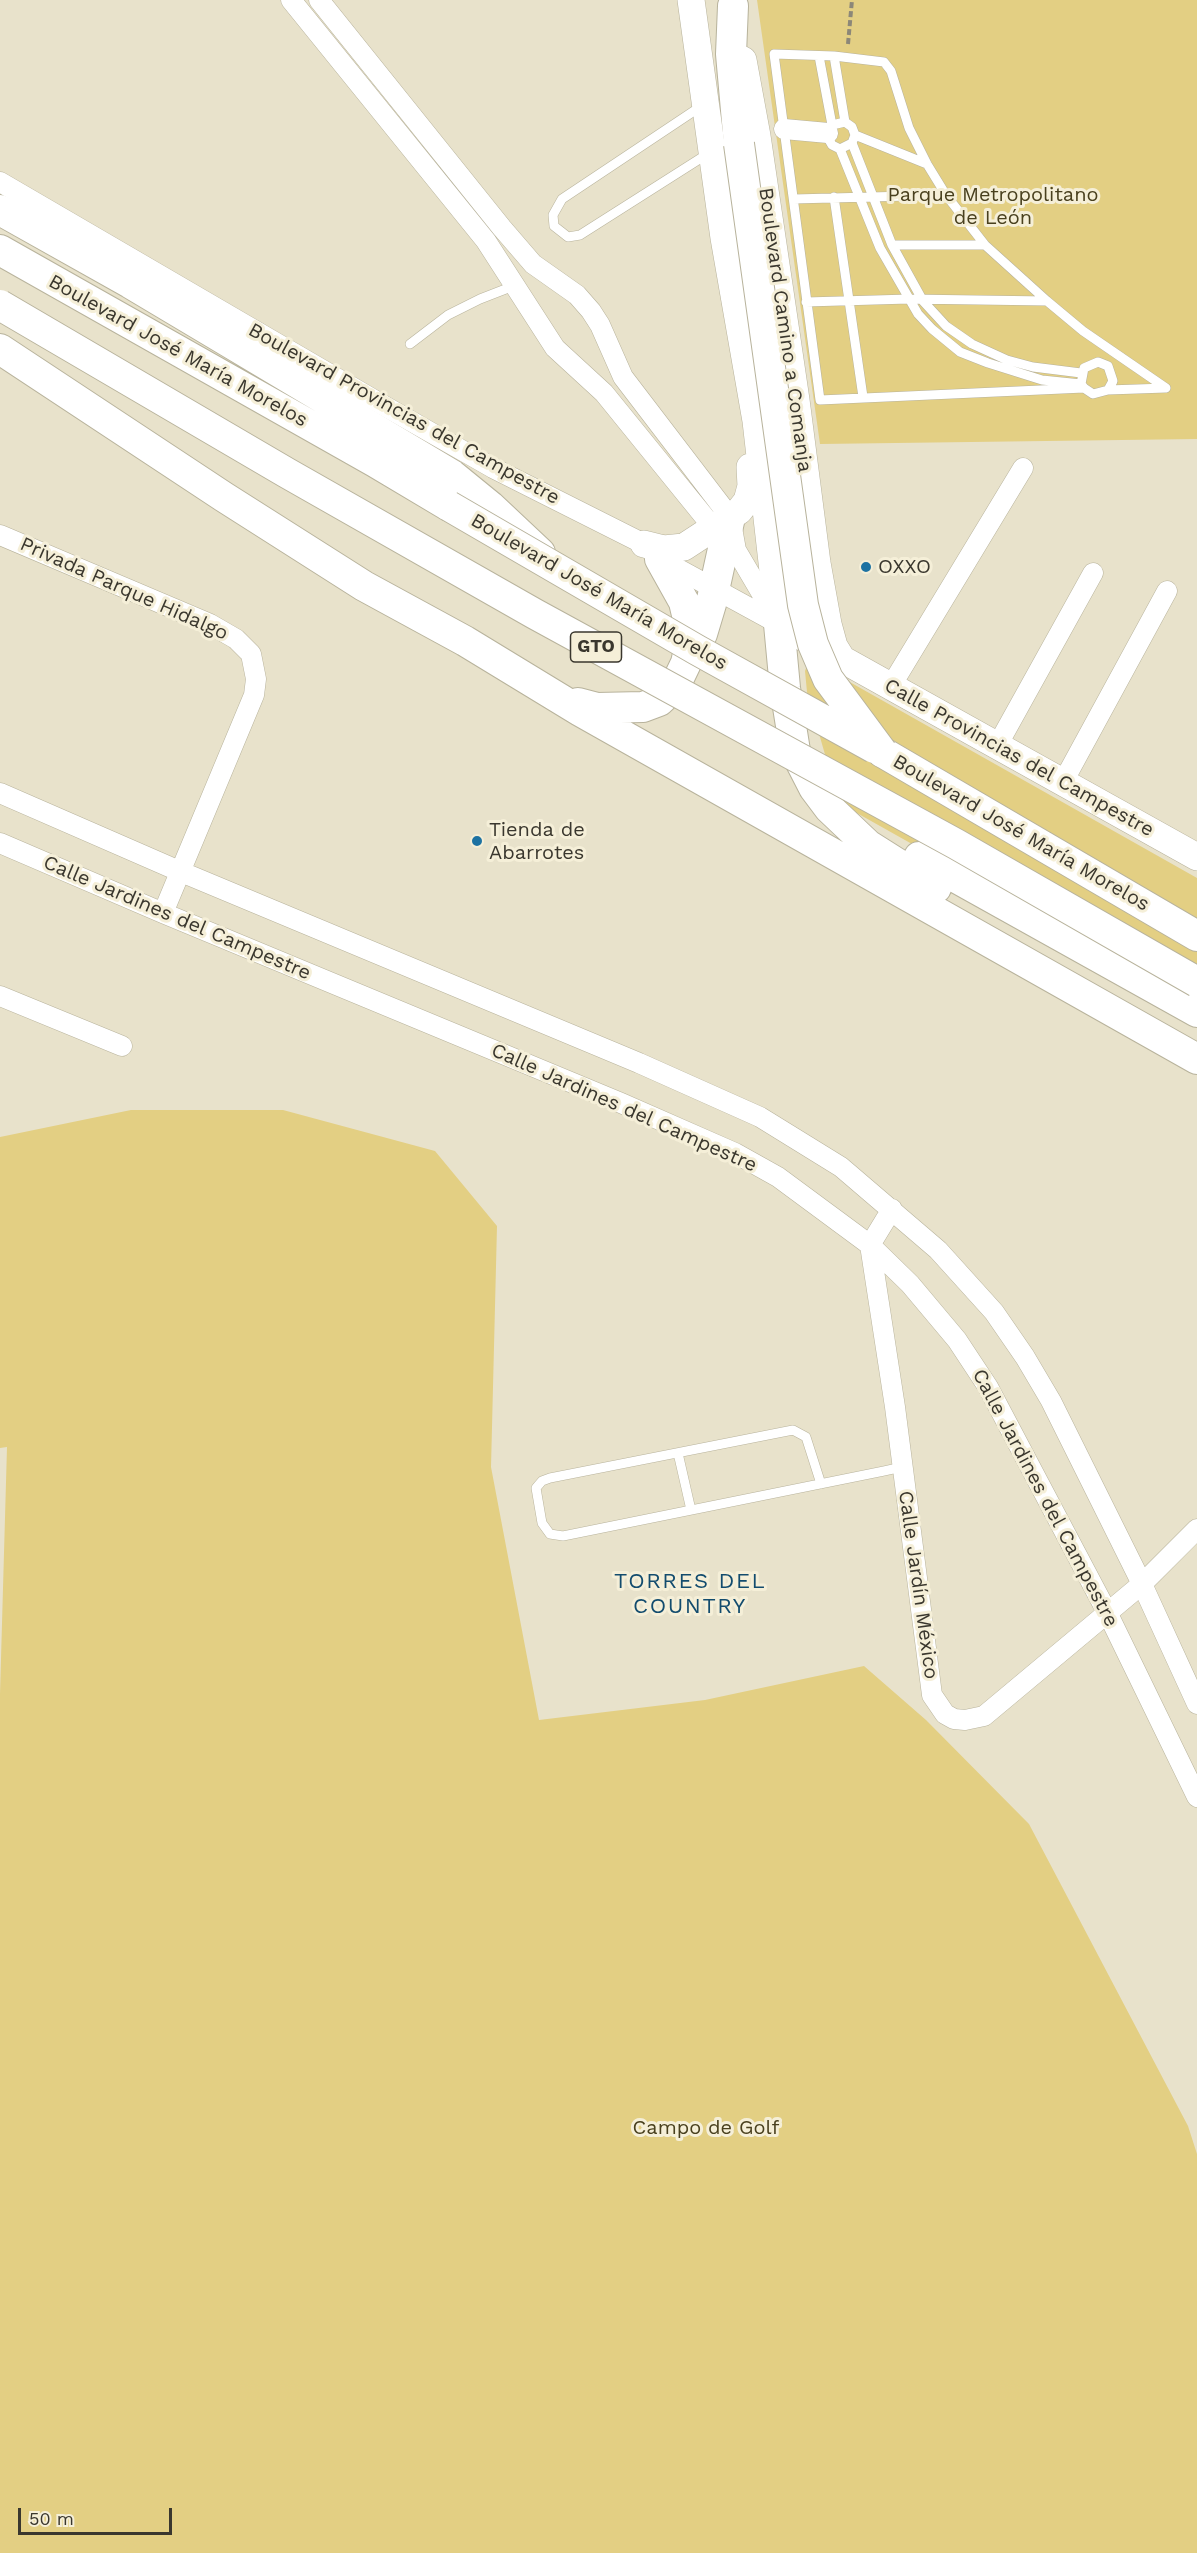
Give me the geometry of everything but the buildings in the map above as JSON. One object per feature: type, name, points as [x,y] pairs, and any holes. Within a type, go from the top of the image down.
[{"type":"main road","points":[[733,3],[726,148],[803,604],[813,644],[828,679],[854,711],[882,752]]},
{"type":"main road","points":[[0,210],[130,283],[452,475],[568,575]]},
{"type":"main road","name":"Boulevard José María Morelos","points":[[0,250],[375,462],[697,650],[1184,922],[1197,936]]},
{"type":"main road","name":"Boulevard José María Morelos","points":[[0,305],[535,614],[956,844],[1197,982]]},
{"type":"main road","points":[[0,349],[224,497],[364,586],[465,641],[580,711],[1197,1059]]},
{"type":"main road","points":[[550,692],[585,706],[643,707],[659,701],[675,686],[702,634],[715,590],[726,535]]},
{"type":"main road","points":[[652,551],[677,587],[689,619],[692,636],[686,663]]},
{"type":"main road","points":[[779,624],[785,688],[795,751],[813,788],[829,808],[868,845],[895,863],[1197,1042]]},
{"type":"main road","points":[[829,808],[1197,1012]]},
{"type":"street","points":[[291,0],[486,241],[529,304],[548,338],[564,357],[604,393],[726,535]]},
{"type":"street","points":[[319,0],[533,264],[577,295],[591,311],[600,325],[623,377],[726,535],[779,624]]},
{"type":"street","points":[[691,0],[705,104],[726,148],[724,238],[756,421],[779,624]]},
{"type":"street","name":"Boulevard Camino a Comanja","points":[[733,3],[757,136],[796,400],[817,563],[828,624],[834,646],[842,659]]},
{"type":"street","points":[[784,129],[830,129]]},
{"type":"street","name":"Boulevard Provincias del Campestre","points":[[0,182],[493,468],[652,551],[715,590],[842,659]]},
{"type":"street","points":[[529,304],[529,297],[536,286],[541,282],[554,279]]},
{"type":"street","points":[[581,372],[588,373],[600,368],[605,364],[610,352]]},
{"type":"street","points":[[652,551],[684,547],[726,535],[747,501],[751,486],[750,471],[756,421]]},
{"type":"street","points":[[891,686],[1023,468]]},
{"type":"street","name":"Privada Parque Hidalgo","points":[[0,535],[210,624],[236,639],[250,654],[256,679],[254,695],[163,913]]},
{"type":"street","points":[[997,746],[1093,573]]},
{"type":"street","points":[[1063,782],[1167,591]]},
{"type":"street","name":"Calle Provincias del Campestre","points":[[842,659],[1197,857]]},
{"type":"street","points":[[0,793],[179,871],[628,1058],[760,1117],[841,1167],[938,1250],[994,1312],[1025,1357],[1051,1401],[1142,1584],[1197,1704]]},
{"type":"street","name":"Calle Jardines del Campestre","points":[[0,843],[735,1153],[778,1177],[870,1245],[910,1284],[950,1332],[988,1387],[1108,1614],[1197,1797]]},
{"type":"street","points":[[0,996],[122,1046]]},
{"type":"street","points":[[870,1245],[892,1209]]},
{"type":"street","name":"Calle Jardín México","points":[[870,1245],[932,1695],[945,1714],[954,1719],[965,1720],[984,1716],[1108,1614],[1197,1529]]},
{"type":"lane","points":[[834,56],[845,122],[852,127],[853,139],[872,198],[892,245],[923,300],[946,326],[972,344],[1033,367],[1082,382],[1093,394],[1108,390],[1166,388],[1102,344],[1047,301],[985,244],[946,195],[927,164],[909,128],[891,71],[884,62],[834,56],[774,54],[820,400],[1082,382]]},
{"type":"lane","points":[[819,56],[830,129],[829,142],[840,149],[880,248],[918,314],[960,352],[1042,380],[1082,382]]},
{"type":"lane","points":[[705,104],[562,199],[553,215],[554,226],[568,237],[580,235],[726,148]]},
{"type":"lane","points":[[830,129],[845,122]]},
{"type":"lane","points":[[853,139],[927,164]]},
{"type":"lane","points":[[840,149],[853,139]]},
{"type":"lane","points":[[794,199],[946,195]]},
{"type":"lane","points":[[834,197],[863,397]]},
{"type":"lane","points":[[892,245],[985,244]]},
{"type":"lane","points":[[410,344],[448,315],[516,285]]},
{"type":"lane","points":[[806,302],[909,299],[1047,301]]},
{"type":"lane","points":[[1098,362],[1102,344]]},
{"type":"lane","points":[[1082,382],[1088,365],[1098,362],[1108,366],[1111,370],[1113,381],[1108,390]]},
{"type":"lane","points":[[821,1484],[806,1437],[793,1431],[550,1478],[536,1488],[542,1523],[550,1534],[563,1536],[821,1484],[902,1467]]},
{"type":"lane","points":[[678,1453],[691,1510]]},
{"type":"path","points":[[847,59],[852,0]]},
{"type":"green space","name":"Parque Metropolitano de León","points":[[757,0],[1197,0],[1197,439],[820,444]]},
{"type":"green space","points":[[808,663],[816,663],[1197,878],[1197,1004],[839,803],[807,692],[805,671]]},
{"type":"green space","name":"Campo de Golf","points":[[131,1110],[283,1110],[435,1151],[497,1226],[491,1467],[539,1720],[705,1700],[864,1666],[926,1720],[1029,1824],[1188,2126],[1197,2154],[1197,2553],[0,2553],[0,1694],[7,1447],[0,1448],[0,1137]]},
{"type":"place","name":"OXXO","points":[[866,567]]},
{"type":"place","name":"Tienda de Abarrotes","points":[[477,841]]},
{"type":"district","name":"TORRES DEL COUNTRY","points":[[690,1595]]}]
